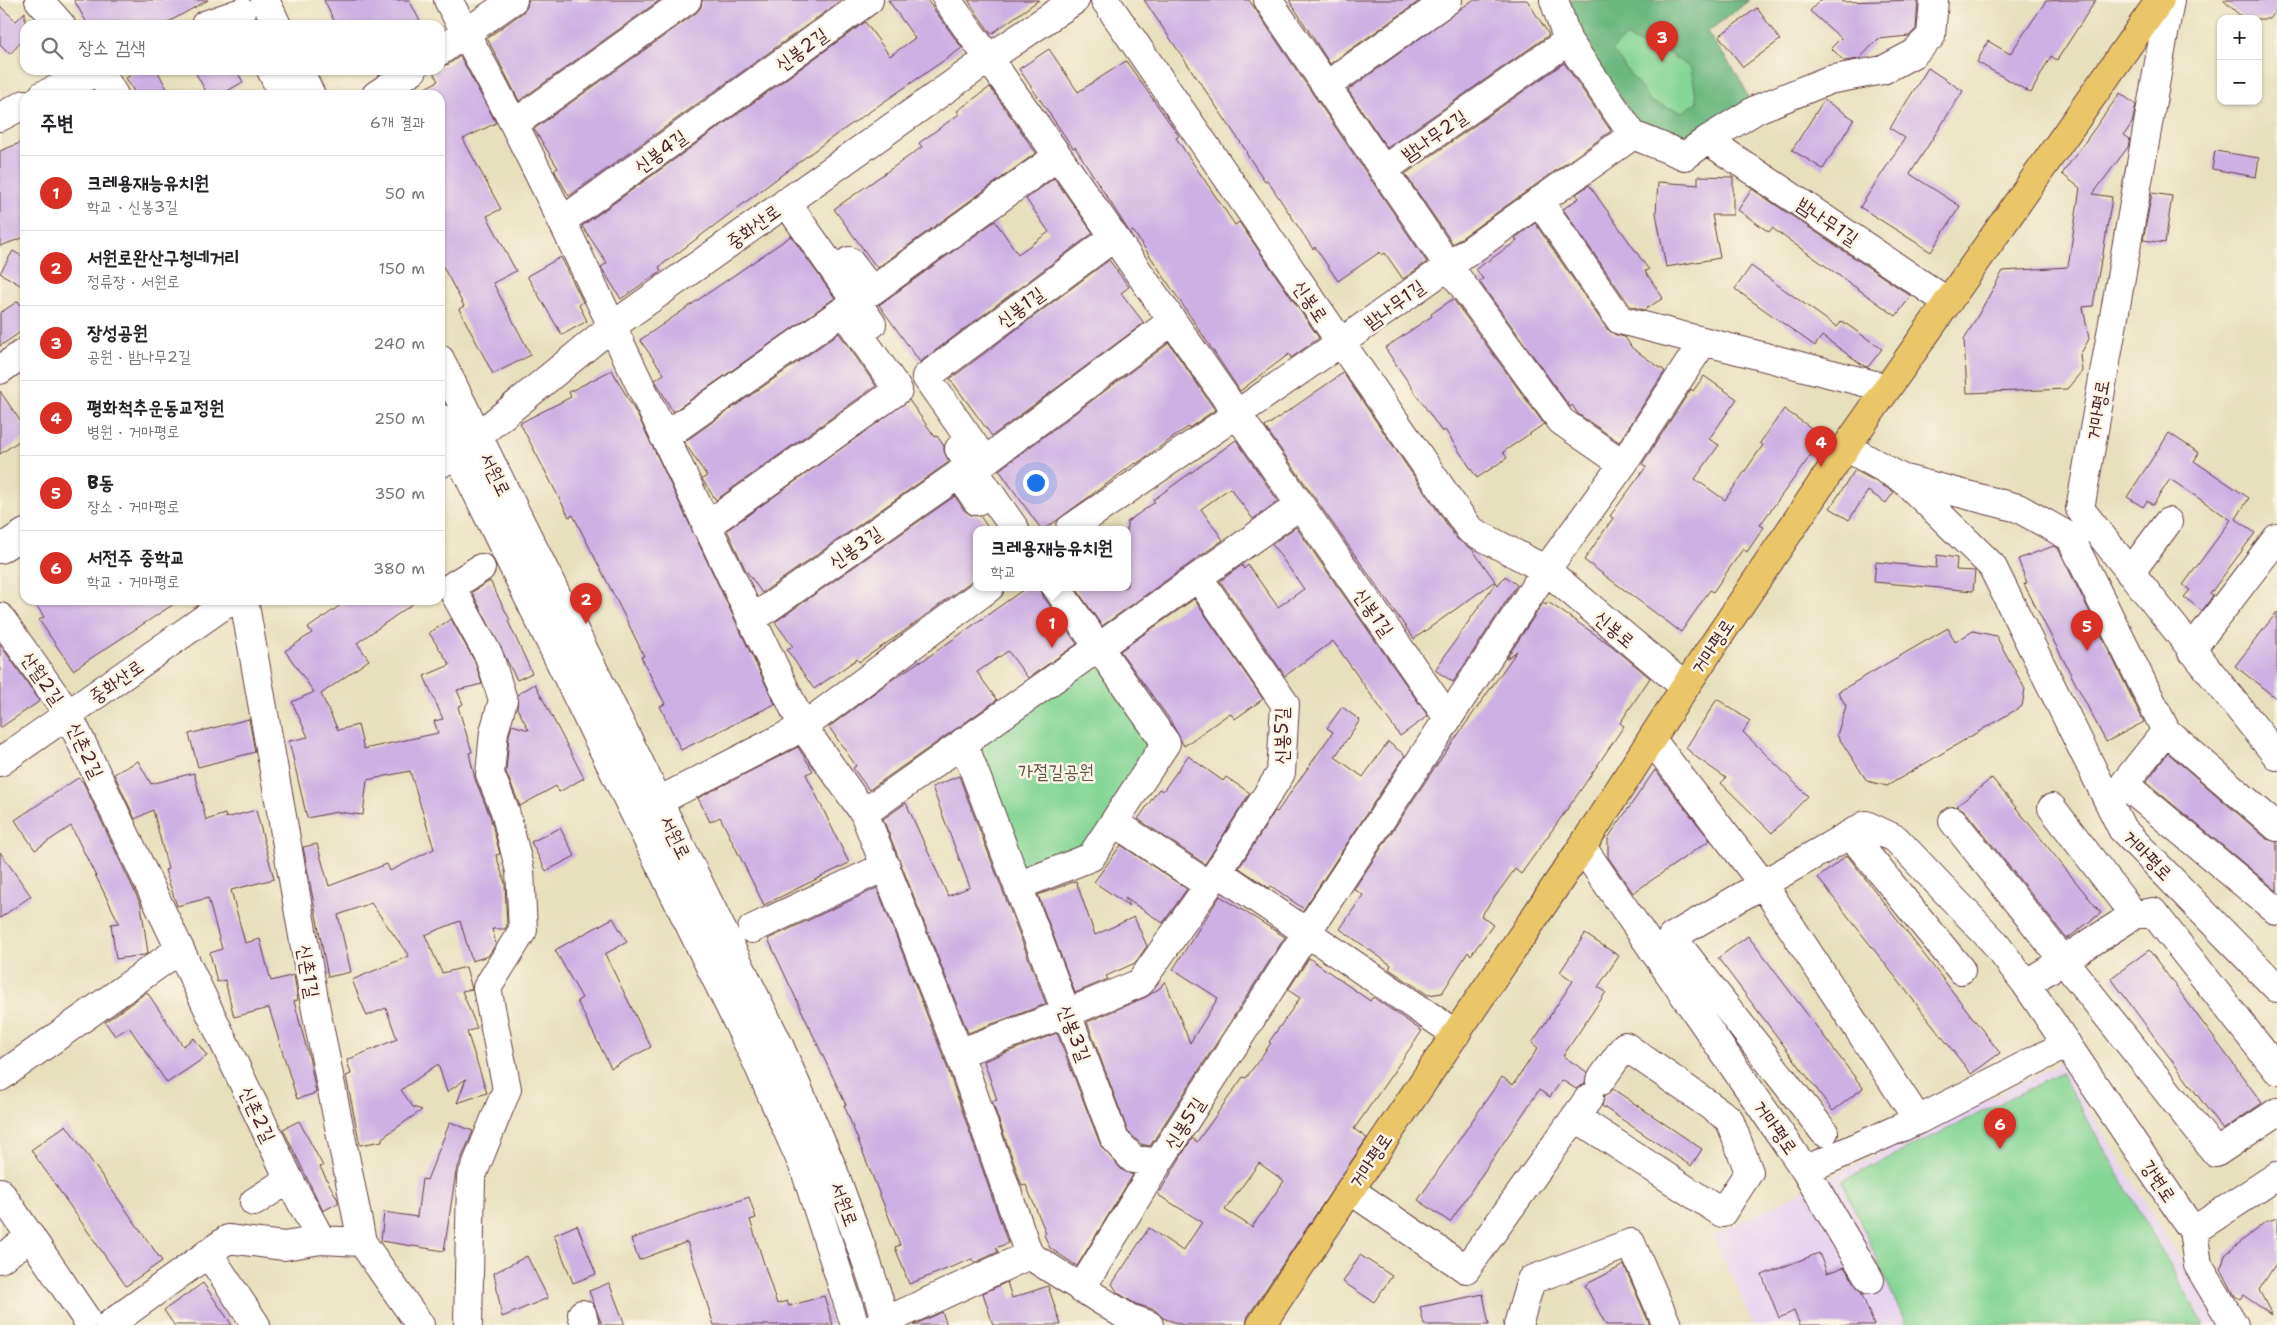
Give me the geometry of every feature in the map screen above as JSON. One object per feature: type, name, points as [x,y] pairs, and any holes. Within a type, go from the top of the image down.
[{"type":"main road","name":"거마평로","points":[[1262,1325],[1350,1190],[1582,847],[1685,687],[1846,446],[2160,0]]},
{"type":"street","points":[[39,0],[57,20]]},
{"type":"street","points":[[448,0],[514,124],[562,221],[706,526],[804,727],[864,813],[959,1053],[1029,1255],[1136,1323]]},
{"type":"street","points":[[445,48],[513,0]]},
{"type":"street","points":[[514,124],[687,0]]},
{"type":"street","name":"신봉2길","points":[[758,80],[869,0]]},
{"type":"street","points":[[947,0],[988,59]]},
{"type":"street","name":"중화산로","points":[[458,451],[611,327],[988,59],[1075,0]]},
{"type":"street","name":"신봉로","points":[[1105,0],[1470,530],[1546,570],[1685,687]]},
{"type":"street","name":"밤나무2길","points":[[1268,0],[1384,170],[1568,41]]},
{"type":"street","points":[[1326,86],[1448,0]]},
{"type":"street","points":[[1554,0],[1568,41],[1633,135],[1685,156],[1757,109],[1829,80],[1882,70],[1913,54],[1931,36],[1934,0]]},
{"type":"street","name":"거마평로","points":[[2170,0],[2080,509],[2277,756]]},
{"type":"street","points":[[218,20],[248,9],[268,20]]},
{"type":"street","name":"신봉1길","points":[[988,59],[1058,156],[1448,718]]},
{"type":"street","points":[[54,90],[89,75]]},
{"type":"street","points":[[103,75],[111,90]]},
{"type":"street","points":[[273,75],[281,90]]},
{"type":"street","points":[[301,75],[309,90]]},
{"type":"street","points":[[383,90],[406,75]]},
{"type":"street","name":"신봉4길","points":[[562,221],[758,80]]},
{"type":"street","points":[[0,117],[20,107]]},
{"type":"street","name":"밤나무1길","points":[[1237,414],[1633,135]]},
{"type":"street","name":"밤나무1길","points":[[1708,140],[1948,302]]},
{"type":"street","points":[[792,198],[872,291],[1058,156]]},
{"type":"street","points":[[1384,170],[1448,265],[1561,421],[1623,464]]},
{"type":"street","points":[[792,198],[1014,526]]},
{"type":"street","points":[[1539,201],[1620,320],[1887,388]]},
{"type":"street","name":"신봉1길","points":[[1114,237],[926,377],[985,460],[1172,321]]},
{"type":"street","points":[[664,437],[843,311],[898,390],[706,526]]},
{"type":"street","points":[[1448,718],[1546,570],[1623,464],[1703,342]]},
{"type":"street","points":[[0,370],[20,356]]},
{"type":"street","name":"서원로","points":[[445,385],[458,451]]},
{"type":"street","points":[[1074,526],[1237,414]]},
{"type":"street","name":"서원로","points":[[445,427],[646,807],[779,1045],[832,1167],[883,1324]]},
{"type":"street","name":"거마평로","points":[[1846,446],[1903,479],[1992,566],[2122,828],[2277,988]]},
{"type":"street","name":"신봉3길","points":[[751,620],[959,474],[994,526]]},
{"type":"street","name":"거마평로","points":[[1903,479],[2018,508],[2070,537],[2166,731]]},
{"type":"street","points":[[864,813],[1300,505]]},
{"type":"street","points":[[2130,573],[2168,522]]},
{"type":"street","points":[[0,549],[20,536]]},
{"type":"street","points":[[2191,650],[2277,538]]},
{"type":"street","points":[[468,1325],[471,1178],[508,1089],[487,988],[523,930],[520,871],[505,811],[490,774],[494,732],[503,700],[489,656],[451,587],[481,568]]},
{"type":"street","name":"신봉5길","points":[[959,1053],[1067,1013],[1140,983],[1213,879],[1281,773],[1285,704],[1198,577]]},
{"type":"street","points":[[646,807],[804,727],[985,591]]},
{"type":"street","points":[[1018,886],[1091,857],[1166,743],[1059,591]]},
{"type":"street","name":"중화산로","points":[[0,762],[224,605]]},
{"type":"street","name":"신촌1길","points":[[245,605],[316,1010],[362,1242],[420,1325]]},
{"type":"street","name":"산월2길","points":[[0,617],[68,714]]},
{"type":"street","name":"신촌2길","points":[[68,714],[289,1179],[321,1240]]},
{"type":"street","name":"신봉5길","points":[[1158,1164],[1307,932],[1448,718]]},
{"type":"street","points":[[2277,826],[2166,731],[2124,784],[2277,911]]},
{"type":"street","points":[[1652,740],[1763,884],[1918,1120]]},
{"type":"street","name":"신봉3길","points":[[963,742],[1116,1140],[1133,1159],[1158,1164]]},
{"type":"street","name":"서원로","points":[[646,807],[805,1170],[855,1325]]},
{"type":"street","points":[[2052,808],[2134,915]]},
{"type":"street","points":[[1953,821],[2216,1152],[2277,1112]]},
{"type":"street","points":[[1114,822],[1307,932],[1456,1034]]},
{"type":"street","name":"강변로","points":[[1850,834],[1866,825],[1896,839],[1994,942],[2026,984],[2193,1231],[2198,1265],[2234,1325]]},
{"type":"street","points":[[1824,1132],[1672,936],[1850,834],[1962,970]]},
{"type":"street","name":"거마평로","points":[[1582,847],[1805,1170],[1918,1120],[2067,1044]]},
{"type":"street","points":[[752,929],[886,866]]},
{"type":"street","points":[[2026,984],[2134,915],[2153,912],[2277,1070]]},
{"type":"street","points":[[0,1077],[180,949]]},
{"type":"street","points":[[1350,1190],[1466,1269],[1625,1046],[1729,1119],[1749,1172],[1722,1213],[1588,1098]]},
{"type":"street","points":[[1081,1289],[1158,1164]]},
{"type":"street","points":[[1805,1170],[1870,1280]]},
{"type":"street","points":[[2193,1231],[2277,1176]]},
{"type":"street","points":[[254,1202],[289,1179]]},
{"type":"street","points":[[0,1192],[90,1323],[208,1253],[228,1239],[284,1246],[321,1240],[362,1242]]},
{"type":"street","points":[[0,1259],[31,1237]]},
{"type":"street","points":[[1518,1325],[1531,1280],[1631,1243],[1667,1325]]},
{"type":"street","points":[[208,1253],[256,1325]]},
{"type":"street","points":[[883,1324],[1029,1255]]},
{"type":"shaded area","points":[[2061,1063],[2220,1325],[1754,1325],[1712,1236]]},
{"type":"green space","points":[[1570,0],[1750,0],[1707,32],[1741,80],[1750,104],[1641,127]]},
{"type":"green space","points":[[1570,0],[1750,0],[1707,32],[1741,80],[1750,104],[1687,146],[1641,127],[1583,43],[1570,6]],"holes":[[[1626,36],[1642,46],[1664,50],[1691,68],[1697,102],[1683,112],[1651,102],[1612,50]]]},
{"type":"green space","name":"가절길공원","points":[[1098,647],[1166,743],[1091,857],[1018,886],[963,742]]},
{"type":"green space","points":[[2061,1073],[2204,1325],[1906,1325],[1842,1181]]},
{"type":"building","points":[[74,0],[208,0],[172,20],[85,20]]},
{"type":"building","points":[[324,0],[409,0],[419,20],[334,20]]},
{"type":"building","points":[[528,0],[660,0],[519,101],[487,38],[522,13],[527,7]]},
{"type":"building","points":[[702,0],[842,0],[569,196],[554,170],[558,168],[534,129],[696,13],[701,7]]},
{"type":"building","points":[[888,0],[927,0],[962,48],[827,141],[659,267],[661,271],[621,299],[601,267],[607,263],[582,226],[865,22],[890,56],[915,38]]},
{"type":"building","points":[[968,0],[1039,0],[991,34]]},
{"type":"building","points":[[1144,0],[1249,0],[1427,262],[1403,279],[1385,253],[1382,255],[1380,252],[1338,281],[1315,247],[1313,249],[1267,180],[1265,181]]},
{"type":"building","points":[[1289,0],[1421,0],[1330,64]]},
{"type":"building","points":[[1473,0],[1527,0],[1549,35],[1387,148],[1348,90]]},
{"type":"building","points":[[1820,0],[1840,0],[1842,2],[1918,0],[1916,29],[1909,36],[1878,39],[1859,59],[1844,61],[1831,48],[1841,38],[1810,11]]},
{"type":"building","points":[[2096,0],[2057,60],[2051,56],[2031,93],[1977,62],[1988,41],[2010,54],[2046,1]]},
{"type":"building","points":[[2223,0],[2277,0],[2277,9],[2269,19],[2262,19],[2262,15],[2240,15]]},
{"type":"building","points":[[0,6],[16,21],[25,12],[25,20],[20,20],[20,43],[10,54],[0,44]]},
{"type":"building","points":[[1757,8],[1780,40],[1743,67],[1719,36]]},
{"type":"building","points":[[1049,49],[1078,92],[1126,61],[1179,136],[1176,138],[1235,225],[1239,222],[1319,338],[1291,358],[1289,354],[1240,391],[1133,231],[1130,233],[1075,147],[1073,148],[1019,69]]},
{"type":"building","points":[[460,56],[496,123],[463,139],[501,209],[487,216],[516,271],[493,283],[531,355],[493,374],[459,309],[464,306],[445,270],[445,90],[422,90],[438,81],[435,75],[445,75],[445,65]]},
{"type":"building","points":[[1564,63],[1611,131],[1453,244],[1405,174]]},
{"type":"building","points":[[1928,68],[1963,91],[1910,174],[1960,206],[1931,252],[1860,207],[1905,138],[1890,128]]},
{"type":"building","points":[[131,75],[160,75],[167,90],[133,90],[126,78]]},
{"type":"building","points":[[197,75],[239,75],[243,82],[229,90],[205,90]]},
{"type":"building","points":[[990,87],[1036,153],[877,268],[834,209],[922,147],[919,143],[959,114],[957,111]]},
{"type":"building","points":[[2120,93],[2136,105],[2132,123],[2124,135],[2130,139],[2128,147],[2093,194],[2112,197],[2093,306],[2083,307],[2089,339],[2080,355],[2082,371],[2067,389],[1967,393],[1964,340],[2003,271],[2068,267],[2080,188],[2062,174]]},
{"type":"building","points":[[1824,100],[1854,119],[1823,169],[1792,150]]},
{"type":"building","points":[[20,143],[20,239],[0,246],[0,151]]},
{"type":"building","points":[[2215,151],[2259,158],[2256,177],[2212,169]]},
{"type":"building","points":[[1698,176],[1733,177],[1733,215],[1712,215],[1720,258],[1666,267],[1656,213],[1658,182],[1698,185]]},
{"type":"building","points":[[1054,178],[1093,233],[920,362],[879,305],[995,221],[1018,254],[1049,232],[1026,199]]},
{"type":"building","points":[[1589,185],[1649,270],[1645,271],[1663,298],[1644,310],[1630,306],[1563,209],[1579,198],[1576,194]]},
{"type":"building","points":[[1752,189],[1911,296],[1896,316],[1772,228],[1769,232],[1738,210]]},
{"type":"building","points":[[2152,193],[2172,196],[2165,243],[2143,240]]},
{"type":"building","points":[[1535,223],[1607,329],[1616,335],[1625,337],[1632,348],[1665,371],[1619,442],[1578,414],[1572,405],[1570,407],[1479,281],[1483,279],[1476,269],[1517,241],[1515,238]]},
{"type":"building","points":[[791,236],[835,298],[673,412],[655,380],[664,374],[640,340]]},
{"type":"building","points":[[13,251],[20,255],[20,285],[0,273]]},
{"type":"building","points":[[561,257],[583,302],[579,305],[587,321],[562,335],[527,276]]},
{"type":"building","points":[[1109,260],[1129,287],[1121,293],[1144,323],[992,436],[950,379]]},
{"type":"building","points":[[1751,266],[1837,327],[1842,321],[1882,349],[1868,367],[1822,336],[1815,346],[1735,289]]},
{"type":"building","points":[[1453,299],[1544,424],[1503,452],[1507,458],[1477,478],[1445,430],[1442,432],[1385,348],[1432,316],[1431,314]]},
{"type":"building","points":[[18,301],[20,304],[20,332],[0,346],[0,313]]},
{"type":"building","points":[[839,333],[876,386],[716,500],[702,479],[707,476],[684,442]]},
{"type":"building","points":[[1169,343],[1215,410],[1135,463],[1049,526],[1039,526],[999,470]]},
{"type":"building","points":[[612,370],[641,422],[775,704],[681,750],[660,706],[665,704],[641,657],[644,656],[623,613],[573,515],[569,517],[520,423],[571,397],[569,392]]},
{"type":"building","points":[[1343,373],[1457,539],[1472,549],[1495,581],[1414,639],[1265,427]]},
{"type":"building","points":[[1704,376],[1737,399],[1709,439],[1719,445],[1695,479],[1725,500],[1763,445],[1760,443],[1784,409],[1824,437],[1760,525],[1764,527],[1747,552],[1743,549],[1713,592],[1710,590],[1681,632],[1584,560],[1613,518],[1610,516],[1646,467],[1642,464],[1691,389],[1693,391]]},
{"type":"building","points":[[0,391],[20,421],[20,440],[0,454]]},
{"type":"building","points":[[909,400],[935,437],[937,436],[944,446],[949,462],[762,593],[745,569],[727,530]]},
{"type":"building","points":[[2169,433],[2199,453],[2194,461],[2249,498],[2236,519],[2255,533],[2210,594],[2213,596],[2202,611],[2184,597],[2190,590],[2183,585],[2231,520],[2170,479],[2153,505],[2147,501],[2143,507],[2127,497]]},
{"type":"building","points":[[1236,440],[1278,501],[1253,519],[1230,488],[1201,509],[1223,540],[1102,626],[1078,591],[1131,591],[1131,526],[1127,526],[1127,522],[1155,502],[1153,500]]},
{"type":"building","points":[[1855,470],[1894,492],[1886,503],[1868,491],[1849,520],[1830,508]]},
{"type":"building","points":[[955,496],[964,510],[971,515],[980,516],[987,526],[973,526],[973,580],[903,632],[859,662],[857,659],[814,689],[787,650],[793,647],[775,622]]},
{"type":"building","points":[[1296,527],[1428,716],[1400,736],[1333,641],[1285,676],[1220,581],[1242,565],[1244,569],[1248,565],[1278,607],[1304,589],[1272,544]]},
{"type":"building","points":[[2054,546],[2058,548],[2144,722],[2106,742],[2024,584],[2027,583],[2018,559]]},
{"type":"building","points":[[1937,555],[1957,558],[1956,570],[1975,571],[1973,591],[1874,582],[1876,562],[1936,568]]},
{"type":"building","points":[[1505,576],[1517,585],[1453,682],[1435,670],[1496,582],[1498,585]]},
{"type":"building","points":[[490,581],[510,620],[508,621],[532,673],[517,680],[472,592]]},
{"type":"building","points":[[1021,591],[1042,591],[1043,596],[1077,644],[1028,678],[1008,651],[977,672],[997,700],[869,790],[853,768],[856,766],[829,727],[890,681],[921,662]]},
{"type":"building","points":[[1194,599],[1263,699],[1235,719],[1230,713],[1184,746],[1170,720],[1120,651]]},
{"type":"building","points":[[1548,602],[1612,646],[1650,678],[1620,723],[1624,726],[1580,791],[1521,874],[1515,869],[1481,916],[1493,925],[1471,955],[1468,952],[1442,993],[1428,995],[1389,969],[1391,965],[1340,929],[1363,895],[1354,889],[1431,773],[1517,651],[1506,659],[1543,603],[1546,605]]},
{"type":"building","points":[[36,605],[172,605],[73,670],[39,620],[44,617]]},
{"type":"building","points":[[341,605],[411,605],[357,643],[369,660],[321,694],[338,730],[358,725],[364,749],[438,733],[434,721],[443,719],[424,676],[450,665],[429,633],[451,619],[475,662],[482,684],[457,690],[463,704],[458,707],[472,752],[469,753],[475,779],[490,816],[500,854],[496,855],[505,883],[507,926],[505,929],[492,929],[496,944],[488,956],[472,961],[460,921],[425,935],[442,973],[466,967],[472,989],[462,991],[477,1028],[467,1032],[487,1093],[457,1103],[466,1079],[447,1092],[438,1064],[401,1090],[413,1107],[422,1110],[382,1138],[382,1141],[360,1145],[346,1076],[351,1074],[347,1060],[397,1039],[386,1008],[367,1016],[352,980],[409,956],[371,903],[338,915],[351,972],[328,977],[303,847],[317,844],[329,886],[387,864],[390,871],[434,849],[410,771],[367,780],[363,815],[337,812],[307,818],[289,741],[308,737],[292,702],[314,692],[285,651],[312,633],[308,628]]},
{"type":"building","points":[[2277,612],[2277,699],[2235,666]]},
{"type":"building","points":[[1948,628],[1955,642],[1973,631],[1996,636],[2025,689],[2022,706],[1887,786],[1867,781],[1837,735],[1846,706],[1838,692]]},
{"type":"building","points":[[0,644],[40,701],[0,728]]},
{"type":"building","points":[[535,684],[584,778],[559,792],[556,786],[520,806],[506,772],[509,735],[512,725],[529,730],[517,708],[518,694]]},
{"type":"building","points":[[1717,699],[1750,721],[1743,732],[1808,796],[1772,833],[1721,783],[1726,778],[1686,748]]},
{"type":"building","points":[[1342,707],[1360,720],[1335,757],[1363,777],[1388,742],[1405,755],[1304,909],[1271,886],[1269,888],[1239,868],[1275,811],[1277,812],[1333,732],[1327,728]]},
{"type":"building","points":[[249,719],[255,752],[198,767],[189,734]]},
{"type":"building","points":[[798,747],[813,771],[806,774],[849,863],[764,905],[720,817],[710,822],[698,798]]},
{"type":"building","points":[[2168,753],[2267,839],[2277,842],[2277,891],[2146,782]]},
{"type":"building","points":[[1188,756],[1223,781],[1226,777],[1250,793],[1205,864],[1138,819],[1159,789],[1163,791]]},
{"type":"building","points":[[138,761],[151,784],[194,773],[206,820],[225,814],[226,818],[256,810],[274,879],[231,890],[245,943],[260,939],[271,981],[294,975],[298,1000],[294,1001],[310,1061],[316,1093],[297,1099],[269,1008],[234,1017],[225,980],[217,982],[210,953],[222,949],[208,898],[177,906],[165,870],[168,869],[153,810],[135,819],[114,774]]},
{"type":"building","points":[[1655,770],[1710,840],[1633,893],[1608,857],[1608,838]]},
{"type":"building","points":[[959,776],[1046,1004],[968,1033],[883,819],[906,803],[948,896],[970,887],[932,787]]},
{"type":"building","points":[[78,778],[83,782],[141,905],[148,953],[144,955],[116,959],[111,924],[119,923],[71,826],[35,850],[15,820]]},
{"type":"building","points":[[1992,778],[2101,913],[2067,939],[1965,811],[1957,806]]},
{"type":"building","points":[[560,828],[575,856],[546,871],[531,842]]},
{"type":"building","points":[[1121,845],[1187,889],[1163,923],[1125,898],[1129,906],[1094,882]]},
{"type":"building","points":[[0,852],[31,896],[0,918]]},
{"type":"building","points":[[1847,855],[2000,1053],[1971,1074],[1818,878]]},
{"type":"building","points":[[1076,881],[1095,935],[1134,917],[1147,946],[1135,963],[1106,976],[1108,979],[1075,993],[1038,895]]},
{"type":"building","points":[[877,888],[944,1058],[1008,1243],[996,1248],[998,1252],[974,1263],[972,1259],[909,1284],[895,1247],[900,1245],[844,1105],[846,1105],[768,939]]},
{"type":"building","points":[[1220,896],[1285,937],[1150,1146],[1141,1144],[1128,1132],[1087,1022],[1146,997],[1160,988],[1165,981],[1190,1043],[1218,998],[1173,969]]},
{"type":"building","points":[[613,918],[627,942],[605,954],[651,1047],[611,1068],[577,1001],[582,998],[555,950]]},
{"type":"building","points":[[1585,934],[1619,956],[1598,987],[1606,992],[1563,1056],[1587,1072],[1585,1083],[1576,1089],[1562,1080],[1550,1097],[1539,1090],[1450,1222],[1418,1200],[1502,1077],[1513,1085],[1538,1048],[1532,1043],[1573,981],[1560,972]]},
{"type":"building","points":[[1748,936],[1863,1088],[1833,1111],[1718,958]]},
{"type":"building","points":[[2149,950],[2262,1103],[2223,1130],[2111,978]]},
{"type":"building","points":[[1309,958],[1370,1001],[1373,997],[1422,1031],[1354,1129],[1367,1138],[1248,1316],[1246,1325],[1183,1325],[1163,1318],[1155,1310],[1136,1304],[1118,1293],[1112,1284],[1149,1228],[1183,1251],[1202,1222],[1158,1195],[1192,1138],[1197,1142],[1243,1077],[1246,1078],[1300,998],[1288,990]],"holes":[[[1259,1163],[1284,1181],[1252,1227],[1225,1210]]]},
{"type":"building","points":[[147,992],[183,1046],[194,1038],[207,1056],[167,1083],[129,1027],[115,1036],[105,1022]]},
{"type":"building","points":[[1057,1033],[1101,1146],[1122,1170],[1133,1175],[1077,1266],[1050,1248],[1044,1235],[1046,1233],[1026,1185],[1022,1186],[992,1101],[997,1100],[984,1061]]},
{"type":"building","points":[[1613,1089],[1702,1149],[1691,1166],[1602,1106],[1604,1096]]},
{"type":"building","points":[[299,1121],[323,1166],[320,1167],[338,1200],[338,1203],[323,1211],[283,1129]]},
{"type":"building","points":[[450,1122],[473,1131],[456,1172],[444,1251],[381,1241],[384,1212],[417,1217],[422,1179],[427,1180]]},
{"type":"building","points":[[66,1125],[162,1261],[126,1286],[31,1150]]},
{"type":"building","points":[[749,1197],[756,1218],[750,1220],[777,1304],[787,1301],[789,1306],[824,1296],[833,1325],[714,1325],[687,1242],[639,1260],[631,1239]]},
{"type":"building","points":[[2277,1218],[2277,1262],[2259,1290],[2272,1315],[2243,1295],[2240,1299],[2235,1296],[2221,1269],[2225,1255],[2265,1222]]},
{"type":"building","points":[[577,1225],[596,1274],[573,1283],[554,1235]]},
{"type":"building","points":[[1819,1253],[1827,1273],[1844,1267],[1861,1292],[1874,1325],[1800,1325],[1794,1311],[1779,1318],[1762,1275]]},
{"type":"building","points":[[1360,1255],[1392,1276],[1374,1302],[1343,1282]]},
{"type":"building","points":[[527,1256],[548,1298],[502,1317],[494,1273]]},
{"type":"building","points":[[1624,1265],[1650,1325],[1606,1325],[1585,1285]]},
{"type":"building","points":[[1007,1282],[1012,1298],[1048,1286],[1061,1325],[993,1325],[983,1293]]},
{"type":"building","points":[[203,1283],[232,1325],[174,1325],[164,1310]]},
{"type":"building","points":[[609,1283],[625,1325],[602,1325],[589,1291]]},
{"type":"building","points":[[1483,1294],[1489,1325],[1424,1325],[1420,1307]]},
{"type":"building","points":[[942,1312],[947,1325],[914,1325]]},
{"type":"place","name":"장성공원","points":[[1662,62]]},
{"type":"place","name":"평화척추운동교정원","points":[[1821,467]]},
{"type":"place","name":"서원로완산구청네거리","points":[[586,624]]},
{"type":"place","name":"크레용재능유치원","points":[[1052,648]]},
{"type":"place","name":"B동","points":[[2087,651]]},
{"type":"place","name":"서전주 중학교","points":[[2000,1149]]}]
